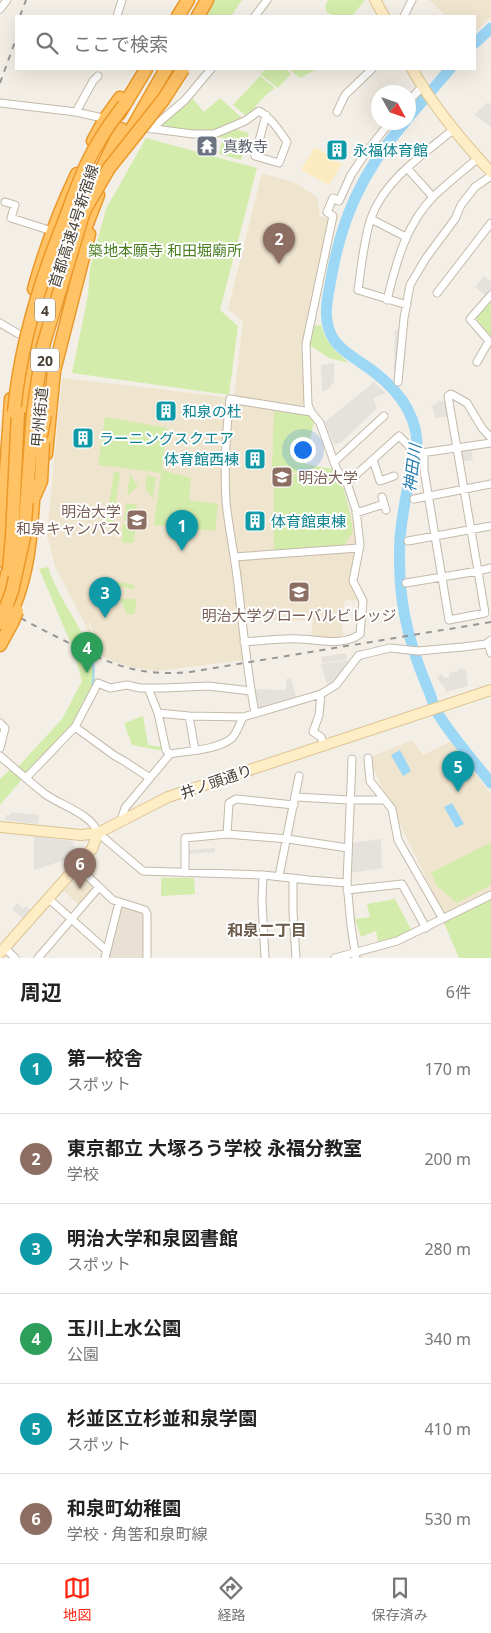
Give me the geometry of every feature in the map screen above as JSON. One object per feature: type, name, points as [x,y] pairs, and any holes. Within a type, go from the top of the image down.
[{"type":"highway","points":[[171,15],[180,0]]},
{"type":"highway","points":[[179,15],[188,0]]},
{"type":"highway","points":[[189,15],[198,0]]},
{"type":"highway","points":[[199,15],[208,0]]},
{"type":"highway","points":[[203,15],[208,0]]},
{"type":"highway","name":"甲州街道","points":[[0,584],[9,536],[23,390],[32,343],[72,208],[84,175],[108,119],[138,70]]},
{"type":"highway","name":"首都高速4号新宿線","points":[[0,602],[9,570],[17,518],[28,389],[36,344],[85,183],[106,137],[145,70]]},
{"type":"highway","name":"首都高速4号新宿線","points":[[8,619],[12,591],[24,538],[33,413],[39,368],[49,323],[92,188],[114,142],[156,70]]},
{"type":"highway","name":"甲州街道","points":[[0,636],[19,594],[28,556],[38,413],[48,346],[66,284],[95,202],[112,162],[165,70]]},
{"type":"highway","name":"4","points":[[84,212],[109,168],[164,100],[181,70]]},
{"type":"highway","points":[[2,507],[19,364],[25,337],[52,254],[89,158],[124,105]]},
{"type":"highway","name":"20","points":[[0,560],[3,443],[22,336],[43,254],[52,231],[79,169],[108,119]]},
{"type":"highway","points":[[0,645],[25,558],[50,370],[61,325],[100,198],[133,125]]},
{"type":"highway","points":[[37,538],[42,392],[51,345],[87,212],[109,168]]},
{"type":"highway","points":[[9,570],[20,389],[29,339],[56,232],[79,169]]},
{"type":"highway","points":[[8,619],[33,567],[54,371],[88,236]]},
{"type":"main road","points":[[375,0],[383,15]]},
{"type":"main road","points":[[413,70],[454,129],[491,174]]},
{"type":"main road","name":"井ノ頭通り","points":[[0,827],[81,835],[98,833],[168,797],[491,690]]},
{"type":"main road","points":[[2,951],[92,849],[98,833]]},
{"type":"street","points":[[0,9],[7,0]]},
{"type":"street","points":[[117,15],[122,0]]},
{"type":"street","points":[[256,15],[267,0]]},
{"type":"street","points":[[404,15],[412,0]]},
{"type":"street","points":[[151,129],[185,100],[210,70]]},
{"type":"street","points":[[337,112],[345,95],[371,70]]},
{"type":"street","points":[[76,112],[93,81],[98,76]]},
{"type":"street","points":[[416,98],[427,93]]},
{"type":"street","points":[[0,103],[76,112],[108,119]]},
{"type":"street","points":[[133,125],[142,129],[214,134],[245,121],[257,111],[266,115],[287,142],[279,163],[254,156],[266,115]]},
{"type":"street","points":[[407,305],[358,290],[371,219],[389,188],[407,168],[454,129]]},
{"type":"street","points":[[244,642],[298,639],[330,642],[355,638],[360,634],[363,601],[353,581],[360,534],[347,483],[337,470],[320,424],[308,405],[306,344],[333,216],[326,212],[333,198],[339,200],[356,167],[384,130]]},
{"type":"street","points":[[387,300],[392,278],[406,237],[418,217],[433,197],[478,158]]},
{"type":"street","points":[[407,168],[433,197]]},
{"type":"street","points":[[398,382],[404,318],[410,285],[415,274],[455,219],[461,205],[475,188],[491,174]]},
{"type":"street","points":[[4,202],[16,205],[11,218],[52,231]]},
{"type":"street","points":[[371,219],[406,237]]},
{"type":"street","points":[[437,293],[491,223]]},
{"type":"street","points":[[477,362],[489,341],[470,318],[491,295]]},
{"type":"street","points":[[0,323],[22,336]]},
{"type":"street","points":[[423,453],[428,496],[449,620],[485,613],[448,396],[452,394],[468,403],[482,428],[491,438]]},
{"type":"street","points":[[255,713],[244,642],[226,488],[230,399],[311,412]]},
{"type":"street","points":[[334,462],[384,416]]},
{"type":"street","points":[[347,483],[399,436],[412,448],[423,453],[491,443]]},
{"type":"street","points":[[373,460],[380,481],[394,476]]},
{"type":"street","points":[[414,499],[491,484]]},
{"type":"street","points":[[356,513],[384,504]]},
{"type":"street","points":[[408,541],[491,526]]},
{"type":"street","points":[[234,557],[359,548]]},
{"type":"street","points":[[406,583],[491,568]]},
{"type":"street","points":[[158,713],[189,716],[218,715],[243,717],[320,694],[336,684],[359,655],[390,648],[418,651],[464,648],[489,641],[491,652]]},
{"type":"street","points":[[26,778],[75,727],[98,683],[106,687],[127,685],[148,688],[208,686],[251,691]]},
{"type":"street","points":[[148,688],[158,713],[166,750],[170,754]]},
{"type":"street","points":[[320,694],[319,715],[313,732],[321,737],[324,745]]},
{"type":"street","points":[[189,716],[195,750]]},
{"type":"street","points":[[121,820],[124,808],[170,754],[216,745],[232,738],[243,717]]},
{"type":"street","points":[[0,723],[5,728],[0,748]]},
{"type":"street","points":[[75,727],[150,778]]},
{"type":"street","points":[[0,756],[47,795],[67,805],[95,825],[98,833],[143,871],[279,876],[347,886],[402,884],[426,928]]},
{"type":"street","points":[[368,758],[370,781],[392,809],[398,840],[443,919]]},
{"type":"street","points":[[352,759],[347,886],[355,955]]},
{"type":"street","points":[[279,876],[300,776]]},
{"type":"street","points":[[227,834],[229,803],[236,799],[295,801],[385,800]]},
{"type":"street","points":[[185,873],[185,838],[227,834],[288,839],[348,848]]},
{"type":"street","points":[[77,866],[113,900],[142,908],[147,914],[147,958]]},
{"type":"street","points":[[263,875],[262,901],[266,958]]},
{"type":"street","points":[[293,878],[292,896],[296,958]]},
{"type":"street","points":[[38,958],[99,887]]},
{"type":"street","points":[[335,958],[355,955],[397,941],[491,895]]},
{"type":"street","points":[[49,899],[106,950]]},
{"type":"street","points":[[105,958],[118,902]]},
{"type":"street","points":[[2,951],[15,958]]},
{"type":"shaded area","points":[[429,0],[491,0],[491,17],[476,31],[476,15],[445,15]]},
{"type":"shaded area","points":[[488,102],[491,105],[491,127],[474,115]]},
{"type":"shaded area","points":[[262,173],[296,183],[317,197],[320,216],[329,219],[309,319],[301,346],[304,385],[303,405],[293,406],[234,396],[243,321],[228,309]]},
{"type":"shaded area","points":[[484,276],[491,282],[491,290],[486,296],[475,287]]},
{"type":"shaded area","points":[[395,330],[401,330],[398,372],[393,370],[396,357],[394,355]]},
{"type":"shaded area","points":[[334,363],[334,382],[326,391],[322,391],[321,365]]},
{"type":"shaded area","name":"明治大学 和泉キャンパス","points":[[62,378],[227,397],[223,505],[243,660],[158,671],[135,668],[101,656],[99,643],[86,616],[96,646],[55,566],[47,535]]},
{"type":"shaded area","points":[[374,382],[386,393],[373,398],[377,408],[342,442],[334,445],[325,422]]},
{"type":"shaded area","points":[[439,401],[446,401],[448,416],[435,418],[431,407]]},
{"type":"shaded area","name":"明治大学","points":[[230,402],[311,412],[314,421],[304,464],[333,469],[342,484],[357,536],[358,548],[353,581],[363,601],[345,600],[342,622],[344,640],[311,640],[313,621],[241,619],[227,504]]},
{"type":"shaded area","points":[[471,448],[473,460],[462,462],[460,450]]},
{"type":"shaded area","points":[[346,653],[347,659],[322,663],[321,657]]},
{"type":"shaded area","points":[[346,660],[349,662],[336,682],[327,685],[321,664]]},
{"type":"shaded area","points":[[458,668],[466,670],[468,686],[447,692],[437,678],[441,674],[445,678],[450,677],[449,673],[458,671]]},
{"type":"shaded area","points":[[286,679],[291,679],[296,697],[259,708],[254,689],[286,690]]},
{"type":"shaded area","points":[[412,740],[423,755],[450,742],[457,748],[491,795],[491,891],[446,915],[443,913],[368,758]]},
{"type":"shaded area","points":[[11,812],[39,815],[38,824],[4,820],[6,815],[10,815]]},
{"type":"shaded area","points":[[34,836],[73,841],[77,856],[34,870]]},
{"type":"shaded area","points":[[381,839],[382,868],[351,873],[352,843]]},
{"type":"shaded area","points":[[215,848],[215,852],[188,854],[188,850]]},
{"type":"shaded area","points":[[81,872],[96,887],[80,906],[64,891]]},
{"type":"shaded area","points":[[17,903],[23,909],[26,906],[33,912],[26,922],[12,909]]},
{"type":"shaded area","points":[[119,905],[144,912],[145,958],[106,958]]},
{"type":"green space","points":[[214,0],[242,0],[232,15],[206,15]]},
{"type":"green space","points":[[328,0],[365,0],[353,15],[332,15],[327,12],[325,6]]},
{"type":"green space","points":[[265,70],[287,70],[291,74],[278,88],[260,74]]},
{"type":"green space","points":[[290,70],[315,70],[300,78]]},
{"type":"green space","points":[[260,76],[275,88],[255,107],[256,109],[246,116],[233,105]]},
{"type":"green space","points":[[192,98],[204,112],[220,98],[243,119],[214,132],[157,129]]},
{"type":"green space","points":[[235,129],[249,133],[241,160],[219,154],[223,138],[217,137],[218,135]]},
{"type":"green space","name":"築地本願寺 和田堀廟所","points":[[146,138],[257,168],[220,310],[238,326],[229,395],[72,373],[88,295],[90,268],[106,209]]},
{"type":"green space","points":[[491,301],[491,338],[476,318]]},
{"type":"green space","points":[[321,325],[328,342],[349,363],[329,358],[308,344],[312,326]]},
{"type":"green space","points":[[274,411],[310,415],[314,421],[305,464],[333,469],[341,485],[349,507],[353,532],[344,545],[274,551],[274,474],[304,475],[304,473],[272,471]]},
{"type":"green space","points":[[105,417],[167,428],[162,470],[191,478],[189,500],[218,504],[215,531],[154,525],[161,473],[98,465]]},
{"type":"green space","points":[[114,472],[120,473],[113,525],[106,524]]},
{"type":"green space","points":[[130,475],[138,486],[127,496]]},
{"type":"green space","points":[[147,475],[156,477],[153,499],[145,488]]},
{"type":"green space","points":[[126,503],[137,505],[135,520],[124,520]]},
{"type":"green space","points":[[123,524],[136,527],[133,543],[122,542]]},
{"type":"green space","points":[[48,567],[59,593],[82,634],[96,683],[73,726],[26,775],[17,768],[62,719],[82,681],[72,646],[39,569]]},
{"type":"green space","points":[[111,581],[132,584],[135,589],[113,586]]},
{"type":"green space","points":[[120,599],[136,599],[135,614],[127,614]]},
{"type":"green space","points":[[143,716],[148,745],[162,747],[164,751],[132,745],[124,723]]},
{"type":"green space","points":[[11,769],[23,778],[0,805],[0,779]]},
{"type":"green space","points":[[491,842],[491,885],[457,903],[437,886],[431,873]]},
{"type":"green space","points":[[161,878],[194,878],[195,894],[161,896]]},
{"type":"green space","points":[[395,899],[412,931],[398,939],[378,942],[376,931],[361,937],[355,919],[370,917],[367,904]]},
{"type":"green space","points":[[491,899],[491,958],[459,958],[444,923]]},
{"type":"sand","points":[[315,147],[342,164],[329,185],[301,170]]},
{"type":"water","points":[[400,750],[411,771],[403,776],[391,755]]},
{"type":"water","points":[[452,803],[464,824],[456,828],[444,807]]},
{"type":"waterway","name":"神田川","points":[[476,42],[491,28]]},
{"type":"waterway","name":"神田川","points":[[416,109],[449,70]]},
{"type":"waterway","name":"神田川","points":[[398,130],[365,178],[347,218],[334,262],[326,313],[328,327],[337,344],[390,385],[411,416],[417,447],[405,501],[399,559],[405,615],[420,670],[436,711],[491,783]]},
{"type":"waterway","points":[[88,644],[93,665],[92,688]]},
{"type":"railway","points":[[20,15],[26,0]]},
{"type":"railway","points":[[0,83],[15,42]]},
{"type":"railway","points":[[0,606],[49,633],[110,662],[140,670],[172,673],[190,672],[491,622]]},
{"type":"place","name":"真教寺","points":[[207,146]]},
{"type":"place","name":"永福体育館","points":[[337,150]]},
{"type":"place","name":"東京都立 大塚ろう学校 永福分教室","points":[[279,264]]},
{"type":"place","name":"和泉の杜","points":[[166,411]]},
{"type":"place","name":"ラーニングスクエア","points":[[83,438]]},
{"type":"place","name":"体育館西棟","points":[[255,459]]},
{"type":"place","name":"明治大学","points":[[282,477]]},
{"type":"place","name":"明治大学 和泉キャンパス","points":[[137,520]]},
{"type":"place","name":"体育館東棟","points":[[255,521]]},
{"type":"place","name":"第一校舎","points":[[182,551]]},
{"type":"place","name":"明治大学グローバルビレッジ","points":[[299,592]]},
{"type":"place","name":"明治大学和泉図書館","points":[[105,618]]},
{"type":"place","name":"玉川上水公園","points":[[87,673]]},
{"type":"place","name":"杉並区立杉並和泉学園","points":[[458,792]]},
{"type":"place","name":"和泉町幼稚園","points":[[80,889]]},
{"type":"district","name":"和泉二丁目","points":[[267,930]]}]
